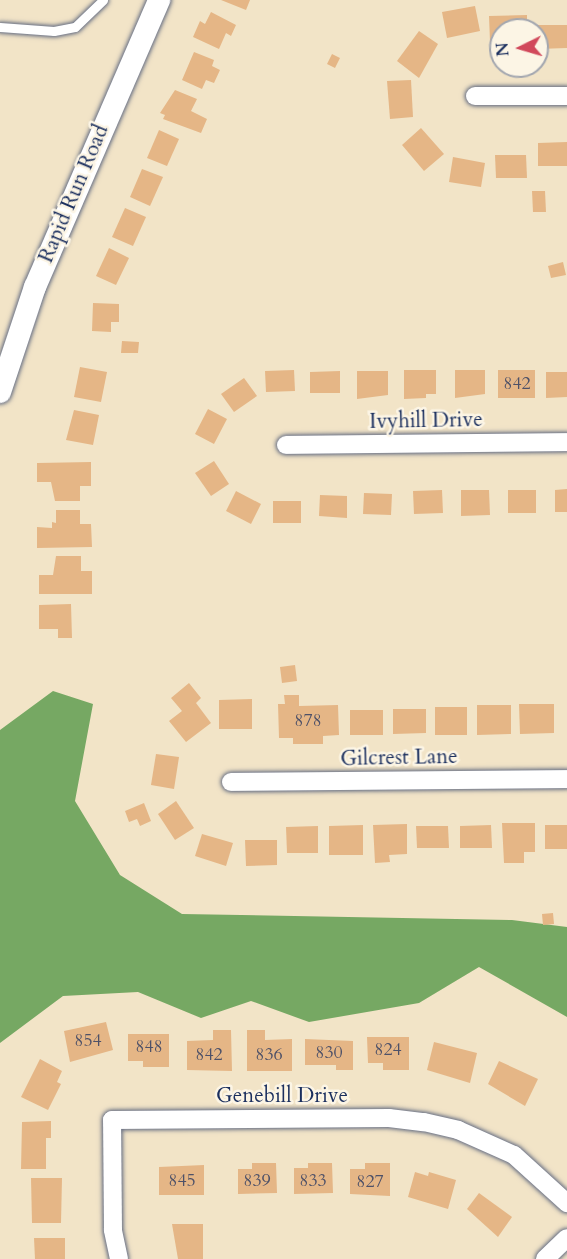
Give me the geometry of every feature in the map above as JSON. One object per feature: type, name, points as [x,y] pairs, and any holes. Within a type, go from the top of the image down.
[{"type":"street","name":"Rapid Run Road","points":[[0,392],[35,287],[159,0]]},
{"type":"street","points":[[475,96],[567,96]]},
{"type":"street","name":"Ivyhill Drive","points":[[286,445],[567,442]]},
{"type":"street","name":"Gilcrest Lane","points":[[231,782],[567,779]]},
{"type":"street","name":"Genebill Drive","points":[[119,1259],[113,1230],[112,1120],[389,1118],[424,1122],[459,1130],[514,1155],[567,1203]]},
{"type":"street","points":[[545,1259],[567,1238]]},
{"type":"lane","points":[[0,27],[54,31],[75,27],[100,2]]},
{"type":"green space","points":[[53,691],[93,704],[75,801],[120,875],[182,914],[512,920],[567,927],[567,1017],[479,967],[419,1003],[309,1022],[251,1001],[201,1018],[138,992],[63,996],[0,1043],[0,730]]},
{"type":"building","points":[[221,0],[250,0],[246,10]]},
{"type":"building","points":[[475,6],[480,31],[447,38],[442,12]]},
{"type":"building","points":[[211,12],[236,25],[231,36],[226,33],[219,49],[193,37],[200,21],[205,24]]},
{"type":"building","points":[[527,15],[527,18],[489,18],[489,16]]},
{"type":"building","points":[[549,25],[567,25],[567,48],[549,49]]},
{"type":"building","points":[[419,31],[438,44],[419,78],[397,61]]},
{"type":"building","points":[[194,52],[214,60],[212,66],[220,70],[214,83],[206,80],[202,89],[182,80]]},
{"type":"building","points":[[332,54],[340,58],[335,68],[327,64]]},
{"type":"building","points":[[411,80],[413,117],[390,119],[387,81]]},
{"type":"building","points":[[175,90],[197,99],[191,111],[207,119],[201,133],[163,119],[165,115],[160,113]]},
{"type":"building","points":[[421,128],[444,154],[424,171],[402,145]]},
{"type":"building","points":[[159,130],[179,139],[167,166],[147,158]]},
{"type":"building","points":[[567,142],[567,166],[538,166],[538,143]]},
{"type":"building","points":[[495,155],[526,155],[527,178],[496,178]]},
{"type":"building","points":[[453,157],[485,163],[481,187],[449,182]]},
{"type":"building","points":[[142,169],[163,177],[150,206],[130,197]]},
{"type":"building","points":[[532,191],[545,191],[546,212],[533,212]]},
{"type":"building","points":[[125,208],[146,217],[133,246],[112,237]]},
{"type":"building","points":[[109,248],[129,258],[116,285],[96,276]]},
{"type":"building","points":[[563,262],[566,275],[551,278],[548,266]]},
{"type":"building","points":[[93,303],[119,304],[119,322],[111,322],[111,332],[92,331]]},
{"type":"building","points":[[122,341],[139,342],[138,353],[121,353]]},
{"type":"building","points":[[80,367],[107,372],[101,402],[74,397]]},
{"type":"building","points":[[294,370],[295,391],[266,392],[265,371]]},
{"type":"building","points":[[404,370],[436,370],[436,394],[426,394],[426,398],[404,399]]},
{"type":"building","points":[[455,370],[485,370],[485,394],[455,398]]},
{"type":"building","points":[[498,370],[535,370],[535,398],[498,398]]},
{"type":"building","points":[[340,371],[340,393],[310,393],[310,372]]},
{"type":"building","points":[[357,371],[388,371],[388,395],[357,399]]},
{"type":"building","points":[[546,372],[567,372],[567,397],[546,398]]},
{"type":"building","points":[[244,378],[257,396],[234,412],[221,394]]},
{"type":"building","points":[[208,409],[227,419],[214,444],[195,434]]},
{"type":"building","points":[[74,410],[99,415],[93,445],[66,440]]},
{"type":"building","points":[[214,461],[229,484],[211,496],[195,473]]},
{"type":"building","points":[[91,462],[91,486],[80,486],[80,501],[55,501],[51,482],[37,482],[37,463]]},
{"type":"building","points":[[567,489],[567,512],[555,512],[555,490]]},
{"type":"building","points":[[442,490],[443,513],[414,514],[413,491]]},
{"type":"building","points":[[461,490],[489,490],[490,515],[461,516]]},
{"type":"building","points":[[508,490],[536,490],[536,513],[508,513]]},
{"type":"building","points":[[236,491],[261,504],[251,524],[226,511]]},
{"type":"building","points":[[364,493],[392,494],[391,515],[363,514]]},
{"type":"building","points":[[320,495],[347,496],[347,518],[319,516]]},
{"type":"building","points":[[273,501],[301,501],[301,523],[273,523]]},
{"type":"building","points":[[56,510],[80,510],[80,524],[91,524],[92,547],[37,548],[37,527],[52,528],[52,522],[56,523]]},
{"type":"building","points":[[56,556],[81,556],[81,571],[92,571],[92,594],[39,594],[39,575],[53,575]]},
{"type":"building","points":[[71,604],[72,638],[58,638],[58,629],[39,629],[39,605]]},
{"type":"building","points":[[295,665],[297,681],[282,683],[280,667]]},
{"type":"building","points":[[189,683],[201,698],[196,703],[211,723],[186,742],[169,721],[182,711],[171,698]]},
{"type":"building","points":[[284,695],[299,695],[299,706],[338,705],[339,735],[323,736],[323,744],[293,744],[293,738],[279,738],[278,704],[285,704]]},
{"type":"building","points":[[252,699],[252,729],[219,729],[219,700]]},
{"type":"building","points":[[519,704],[554,704],[554,733],[520,734]]},
{"type":"building","points":[[477,705],[511,705],[511,734],[477,735]]},
{"type":"building","points":[[435,707],[467,707],[467,735],[435,735]]},
{"type":"building","points":[[393,709],[426,709],[426,733],[393,734]]},
{"type":"building","points":[[350,710],[383,710],[383,735],[350,735]]},
{"type":"building","points":[[156,754],[179,757],[174,789],[151,785]]},
{"type":"building","points":[[176,801],[194,828],[175,840],[158,814]]},
{"type":"building","points":[[144,803],[151,821],[140,826],[137,819],[129,822],[125,811]]},
{"type":"building","points":[[502,823],[535,823],[535,852],[524,852],[524,863],[504,863]]},
{"type":"building","points":[[407,824],[407,854],[389,855],[390,862],[375,863],[373,825]]},
{"type":"building","points":[[363,825],[363,855],[329,855],[329,826]]},
{"type":"building","points":[[491,825],[492,848],[460,848],[460,826]]},
{"type":"building","points":[[545,825],[567,825],[567,849],[545,849]]},
{"type":"building","points":[[318,826],[318,853],[287,853],[286,827]]},
{"type":"building","points":[[416,826],[448,826],[449,848],[417,848]]},
{"type":"building","points":[[202,834],[233,843],[226,866],[195,856]]},
{"type":"building","points":[[245,840],[277,840],[277,865],[246,866]]},
{"type":"building","points":[[553,913],[554,924],[543,925],[542,914]]},
{"type":"building","points":[[106,1022],[113,1050],[70,1062],[64,1031]]},
{"type":"building","points":[[213,1030],[231,1030],[232,1071],[187,1070],[187,1041],[213,1040]]},
{"type":"building","points":[[247,1030],[265,1030],[265,1040],[292,1039],[292,1071],[247,1071]]},
{"type":"building","points":[[128,1034],[169,1034],[169,1067],[143,1067],[143,1061],[128,1061]]},
{"type":"building","points":[[367,1037],[409,1037],[409,1070],[383,1070],[383,1063],[368,1063]]},
{"type":"building","points":[[305,1039],[353,1041],[353,1070],[336,1070],[336,1065],[305,1065]]},
{"type":"building","points":[[434,1042],[477,1053],[470,1083],[427,1070]]},
{"type":"building","points":[[40,1059],[62,1071],[57,1082],[61,1084],[48,1110],[21,1097]]},
{"type":"building","points":[[499,1061],[538,1079],[525,1106],[488,1084]]},
{"type":"building","points":[[51,1121],[51,1138],[46,1138],[46,1169],[21,1169],[22,1122]]},
{"type":"building","points":[[252,1163],[276,1163],[277,1193],[238,1194],[238,1169],[252,1169]]},
{"type":"building","points":[[308,1163],[332,1163],[333,1193],[294,1194],[294,1168],[308,1168]]},
{"type":"building","points":[[365,1163],[390,1163],[390,1196],[350,1194],[350,1169],[365,1169]]},
{"type":"building","points":[[204,1165],[204,1195],[159,1195],[159,1167]]},
{"type":"building","points":[[415,1172],[428,1176],[429,1172],[456,1180],[448,1209],[408,1197]]},
{"type":"building","points":[[31,1178],[62,1178],[61,1223],[32,1223]]},
{"type":"building","points":[[479,1193],[512,1217],[498,1237],[467,1209]]},
{"type":"building","points":[[172,1224],[203,1224],[203,1259],[178,1259]]},
{"type":"building","points":[[34,1238],[65,1238],[65,1259],[35,1259]]}]
